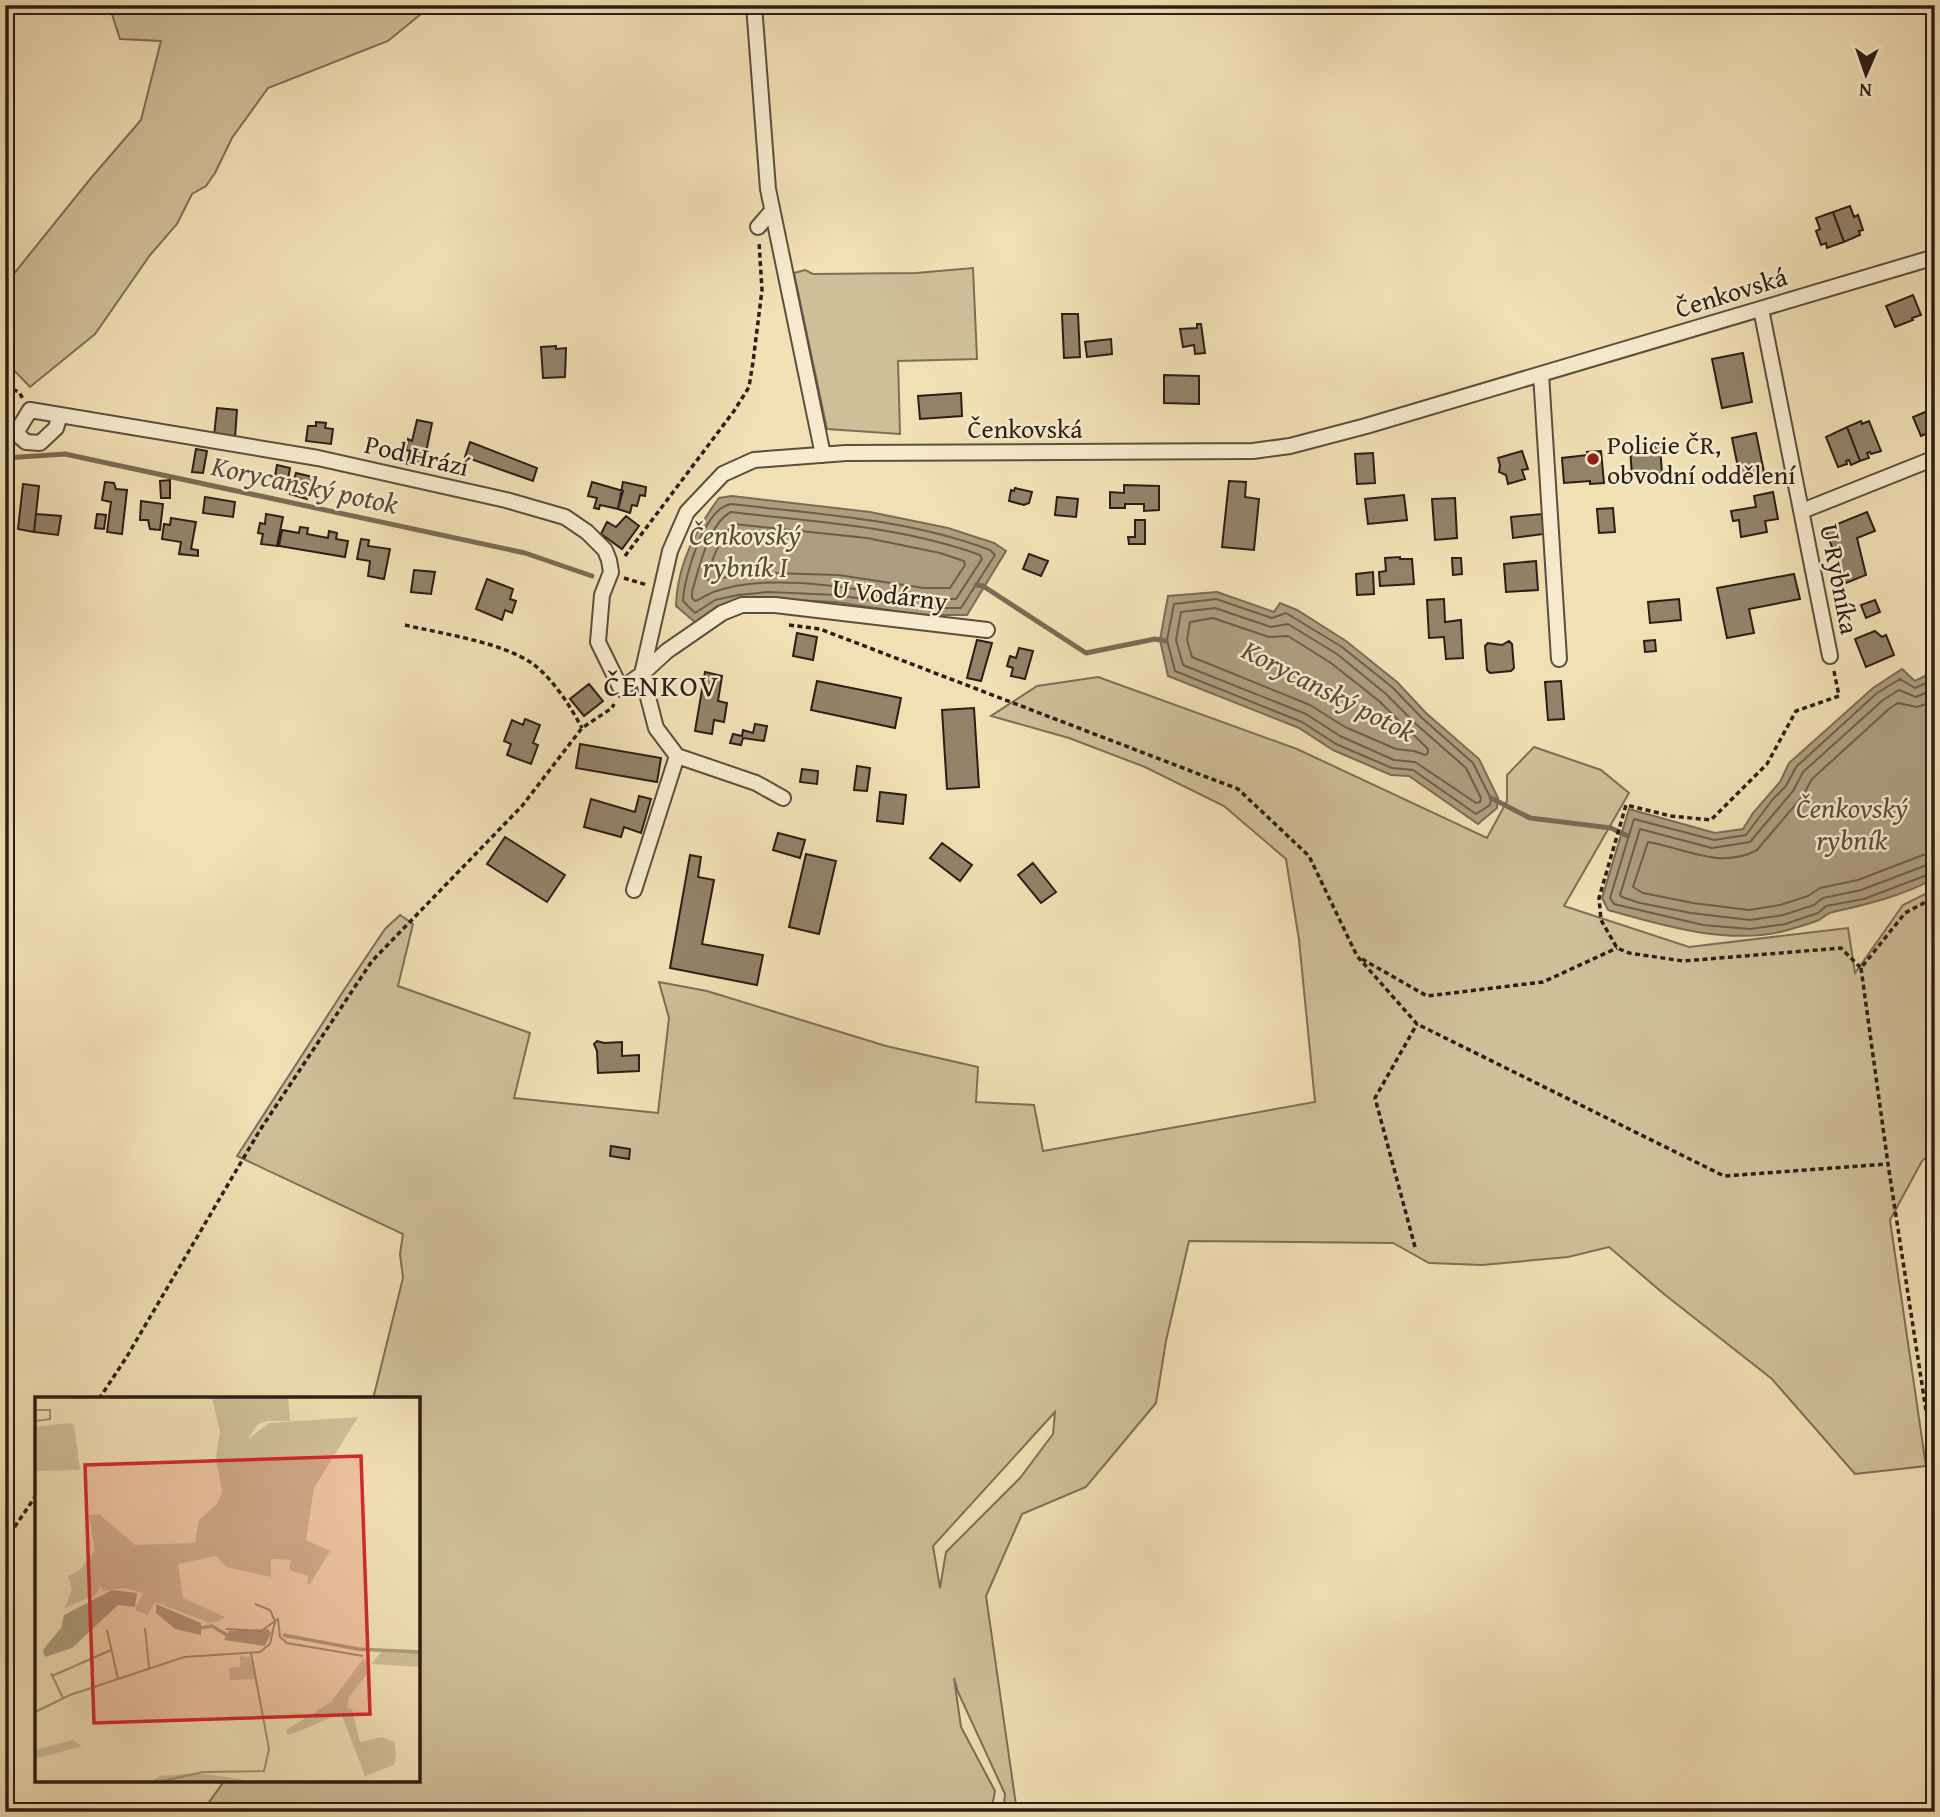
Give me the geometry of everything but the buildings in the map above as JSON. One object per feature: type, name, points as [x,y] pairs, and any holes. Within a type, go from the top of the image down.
[{"type":"street","points":[[754,5],[768,189],[823,455]]},
{"type":"street","points":[[758,227],[772,211]]},
{"type":"street","name":"Čenkovská","points":[[642,674],[670,551],[687,512],[723,474],[754,460],[823,455],[1253,451],[1290,446],[1935,257]]},
{"type":"street","name":"U Rybníka","points":[[1761,309],[1830,656]]},
{"type":"street","points":[[1541,374],[1559,659]]},
{"type":"street","points":[[30,410],[16,433],[26,442],[40,443],[56,428],[60,415]]},
{"type":"street","name":"Pod Hrází","points":[[30,410],[318,458],[565,517],[587,532],[605,550],[610,559],[611,572]]},
{"type":"street","name":"U Rybníka","points":[[1802,511],[1935,458]]},
{"type":"street","points":[[611,572],[602,596],[598,642],[621,689]]},
{"type":"street","name":"U Vodárny","points":[[621,689],[642,674],[667,650],[722,613],[742,606],[775,605],[987,630]]},
{"type":"street","points":[[642,674],[656,728],[677,756],[756,783],[783,798]]},
{"type":"street","points":[[634,890],[677,756]]},
{"type":"path","points":[[611,572],[734,411],[749,387],[762,290],[758,227]]},
{"type":"path","points":[[5,386],[19,392],[30,410]]},
{"type":"path","points":[[780,623],[820,629],[1238,789],[1309,856],[1357,956],[1417,1024],[1724,1176],[1888,1164]]},
{"type":"path","points":[[405,625],[507,649],[533,664],[550,680],[582,729]]},
{"type":"path","points":[[1830,656],[1839,696],[1797,711],[1767,764],[1711,820],[1671,816],[1626,805],[1599,898],[1601,920],[1617,948],[1629,953],[1683,961],[1841,948],[1861,968],[1929,1430],[1935,1437]]},
{"type":"path","points":[[100,1397],[260,1130],[372,961],[522,806],[582,729],[612,708],[621,689]]},
{"type":"path","points":[[1861,968],[1905,913],[1935,897]]},
{"type":"path","points":[[1357,956],[1427,996],[1543,982],[1617,948]]},
{"type":"path","points":[[1415,1247],[1375,1098],[1417,1024]]},
{"type":"path","points":[[5,1541],[35,1497]]},
{"type":"shaded area","points":[[109,5],[198,5],[201,13],[222,5],[432,5],[388,41],[268,88],[232,138],[206,186],[192,194],[177,224],[150,255],[95,334],[30,387],[5,361],[5,290],[8,281],[141,120],[161,41],[120,39]]},
{"type":"shaded area","points":[[973,268],[977,359],[898,361],[900,434],[827,429],[794,273],[805,270],[813,274],[916,273]]},
{"type":"shaded area","points":[[1098,677],[1297,749],[1487,838],[1507,801],[1507,775],[1534,747],[1601,770],[1629,793],[1564,906],[1689,947],[1848,928],[1855,973],[1903,905],[1935,889],[1935,1149],[1922,1161],[1890,1220],[1926,1466],[1855,1474],[1772,1379],[1609,1247],[1568,1257],[1482,1265],[1429,1263],[1393,1243],[1189,1241],[1166,1341],[1156,1403],[1086,1487],[1022,1514],[986,1596],[1017,1812],[1003,1812],[1005,1794],[954,1678],[961,1727],[995,1791],[991,1812],[202,1812],[224,1782],[420,1782],[420,1397],[373,1397],[403,1278],[400,1254],[403,1234],[237,1156],[385,929],[400,915],[413,924],[398,986],[530,1033],[514,1098],[658,1113],[669,1018],[659,982],[707,991],[886,1046],[978,1067],[976,1102],[1034,1105],[1043,1151],[1315,1102],[1299,940],[1286,859],[1224,806],[1145,767],[1069,738],[991,716],[1037,686]],"holes":[[[1055,1412],[1053,1434],[1020,1478],[946,1552],[940,1588],[933,1546]]]},
{"type":"water","name":"Čenkovský rybník I","points":[[732,496],[870,512],[948,528],[994,543],[1006,551],[967,615],[922,615],[836,602],[769,599],[739,601],[716,607],[696,623],[676,606],[680,576],[702,523],[719,498]]},
{"type":"water","points":[[1217,592],[1274,612],[1280,603],[1297,610],[1346,641],[1397,682],[1426,713],[1479,759],[1498,798],[1497,808],[1478,824],[1409,776],[1391,775],[1333,750],[1299,728],[1168,676],[1160,640],[1168,596]]},
{"type":"water","name":"Čenkovský rybník","points":[[1902,669],[1915,681],[1935,671],[1935,878],[1898,895],[1831,913],[1800,927],[1766,934],[1743,936],[1697,932],[1608,910],[1602,898],[1629,809],[1715,833],[1743,829],[1780,782],[1789,763],[1873,688]]},
{"type":"waterway","name":"Korycanský potok","points":[[5,458],[65,454],[525,553],[592,576]]},
{"type":"waterway","name":"Korycanský potok","points":[[976,585],[983,586],[1086,653],[1155,639],[1166,641]]},
{"type":"waterway","name":"Korycanský potok","points":[[1491,798],[1530,818],[1611,828],[1628,836]]},
{"type":"place","name":"Policie ČR, obvodní oddělení","points":[[1593,459]]},
{"type":"district","name":"ČENKOV","points":[[662,685]]}]
